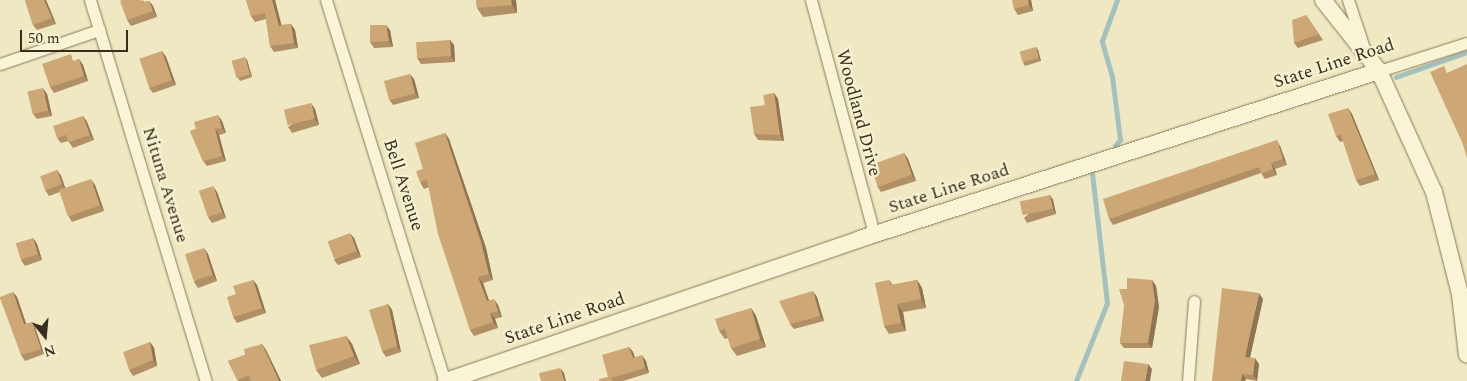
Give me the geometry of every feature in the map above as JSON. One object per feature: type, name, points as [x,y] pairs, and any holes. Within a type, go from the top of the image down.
[{"type":"street","name":"Nituna Avenue","points":[[90,0],[206,381]]},
{"type":"street","name":"Bell Avenue","points":[[326,0],[446,381]]},
{"type":"street","name":"Woodland Drive","points":[[811,0],[874,234]]},
{"type":"street","points":[[1323,0],[1379,71],[1434,192],[1460,294],[1467,355]]},
{"type":"street","points":[[1348,0],[1364,52]]},
{"type":"street","points":[[0,64],[99,30]]},
{"type":"street","name":"State Line Road","points":[[446,381],[874,234],[1467,43]]},
{"type":"street","points":[[1188,381],[1194,301]]},
{"type":"building","points":[[25,0],[44,0],[52,18],[33,25]]},
{"type":"building","points":[[141,0],[142,3],[149,1],[153,11],[127,20],[120,1]]},
{"type":"building","points":[[246,0],[272,0],[279,26],[291,24],[294,43],[270,46],[265,13],[251,16]]},
{"type":"building","points":[[476,0],[511,0],[512,5],[477,8]]},
{"type":"building","points":[[1012,0],[1028,0],[1029,5],[1014,9]]},
{"type":"building","points":[[1306,15],[1319,34],[1294,43],[1292,20]]},
{"type":"building","points":[[370,25],[386,25],[389,41],[370,42]]},
{"type":"building","points":[[450,40],[451,56],[417,58],[416,42]]},
{"type":"building","points":[[1036,47],[1039,58],[1022,62],[1020,51]]},
{"type":"building","points":[[162,51],[172,80],[149,88],[139,59]]},
{"type":"building","points":[[71,54],[73,61],[79,59],[84,76],[50,87],[42,64]]},
{"type":"building","points":[[245,57],[250,74],[237,78],[232,61]]},
{"type":"building","points":[[1467,64],[1467,158],[1462,142],[1430,72],[1444,66],[1447,73]]},
{"type":"building","points":[[410,74],[415,93],[389,100],[384,81]]},
{"type":"building","points":[[43,88],[48,110],[33,114],[27,92]]},
{"type":"building","points":[[774,93],[780,135],[754,134],[750,107],[765,105],[763,95]]},
{"type":"building","points":[[311,103],[315,119],[288,125],[284,110]]},
{"type":"building","points":[[1348,108],[1375,174],[1356,180],[1341,135],[1336,136],[1328,114]]},
{"type":"building","points":[[218,115],[222,128],[215,129],[222,156],[203,161],[190,131],[196,129],[194,122]]},
{"type":"building","points":[[83,116],[90,135],[69,142],[66,135],[57,138],[53,126]]},
{"type":"building","points":[[445,133],[481,242],[489,274],[478,277],[487,301],[494,299],[498,311],[490,313],[493,322],[470,330],[438,234],[427,180],[420,182],[416,171],[423,169],[415,143]]},
{"type":"building","points":[[1277,140],[1283,159],[1271,163],[1273,169],[1261,174],[1259,167],[1109,219],[1103,199]]},
{"type":"building","points":[[904,153],[912,175],[878,187],[870,165]]},
{"type":"building","points":[[57,170],[62,184],[45,190],[40,176]]},
{"type":"building","points":[[91,179],[100,205],[68,217],[59,190]]},
{"type":"building","points":[[213,186],[222,212],[208,217],[199,191]]},
{"type":"building","points":[[1050,195],[1053,209],[1023,215],[1020,201]]},
{"type":"building","points":[[350,233],[357,251],[334,259],[328,242]]},
{"type":"building","points":[[33,238],[38,254],[21,260],[16,243]]},
{"type":"building","points":[[204,248],[213,275],[194,281],[185,254]]},
{"type":"building","points":[[1127,278],[1152,280],[1155,301],[1148,343],[1120,343],[1124,305],[1119,289],[1127,289]]},
{"type":"building","points":[[253,280],[262,308],[233,317],[227,297],[236,294],[233,286]]},
{"type":"building","points":[[889,280],[890,285],[917,280],[921,299],[897,304],[901,323],[884,326],[875,283]]},
{"type":"building","points":[[1222,288],[1259,293],[1245,357],[1255,358],[1253,375],[1242,374],[1241,381],[1212,381]]},
{"type":"building","points":[[813,291],[820,316],[790,324],[779,301]]},
{"type":"building","points":[[13,292],[24,324],[32,322],[41,349],[21,355],[0,298]]},
{"type":"building","points":[[388,304],[397,346],[382,351],[369,310]]},
{"type":"building","points":[[751,308],[760,339],[731,348],[725,329],[719,331],[715,319]]},
{"type":"building","points":[[346,336],[354,356],[316,370],[309,345]]},
{"type":"building","points":[[150,342],[153,360],[129,370],[123,352]]},
{"type":"building","points":[[262,344],[279,381],[251,381],[249,375],[237,380],[228,361],[245,355],[244,349]]},
{"type":"building","points":[[629,347],[633,358],[642,355],[645,368],[611,378],[612,381],[599,381],[599,379],[608,377],[602,355]]},
{"type":"building","points":[[1124,361],[1148,364],[1145,381],[1121,381]]},
{"type":"building","points":[[560,368],[564,381],[541,381],[539,373]]},
{"type":"waterway","points":[[1115,146],[1120,140],[1112,77],[1102,41],[1117,0]]},
{"type":"waterway","points":[[1396,77],[1467,52]]},
{"type":"waterway","points":[[1076,381],[1107,303],[1092,174]]}]
